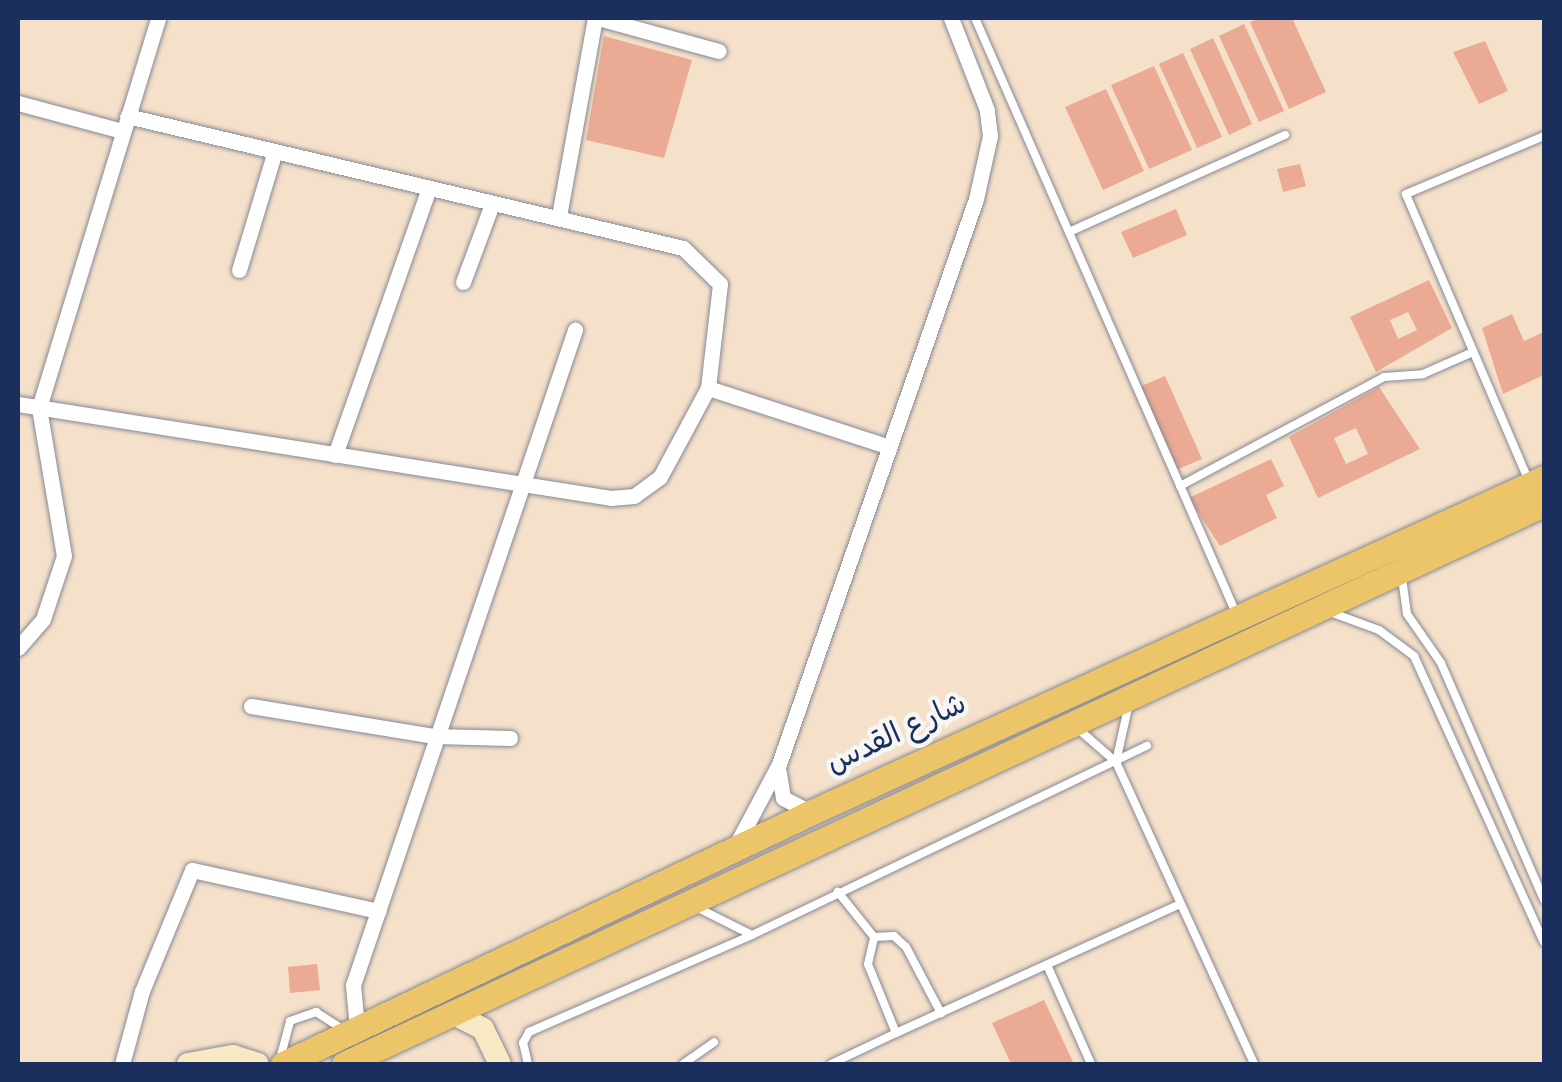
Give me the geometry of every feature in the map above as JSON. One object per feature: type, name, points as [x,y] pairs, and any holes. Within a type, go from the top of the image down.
[{"type":"highway","points":[[344,1064],[387,1053],[452,1013],[1321,610],[1404,570],[1540,489]]},
{"type":"highway","name":"شارع القدس","points":[[281,1064],[1237,616],[1540,489]]},
{"type":"main road","points":[[452,1013],[484,1030],[500,1064]]},
{"type":"main road","points":[[188,1064],[234,1056],[258,1064]]},
{"type":"street","points":[[18,648],[43,619],[64,556],[39,408],[158,18]]},
{"type":"street","points":[[559,216],[597,18],[719,50]]},
{"type":"street","points":[[733,850],[779,764],[976,200],[990,136],[987,110],[951,18]]},
{"type":"street","points":[[18,103],[275,150],[684,248],[710,268],[722,303],[708,388],[647,490],[611,498],[18,404]]},
{"type":"street","points":[[239,270],[275,150]]},
{"type":"street","points":[[335,454],[429,188]]},
{"type":"street","points":[[463,282],[492,204]]},
{"type":"street","points":[[353,1030],[353,984],[575,330]]},
{"type":"street","points":[[708,388],[887,446]]},
{"type":"street","points":[[251,706],[435,736],[510,738]]},
{"type":"street","points":[[779,764],[782,798],[812,812]]},
{"type":"street","points":[[122,1064],[142,991],[192,870],[379,911]]},
{"type":"lane","points":[[975,18],[1237,616]]},
{"type":"lane","points":[[1068,232],[1285,134]]},
{"type":"lane","points":[[1540,489],[1473,352],[1406,194],[1544,136]]},
{"type":"lane","points":[[1180,486],[1384,377],[1423,374],[1473,352]]},
{"type":"lane","points":[[1404,570],[1407,614],[1440,662],[1544,900]]},
{"type":"lane","points":[[1321,610],[1379,630],[1414,656],[1544,942]]},
{"type":"lane","points":[[1116,762],[1132,698]]},
{"type":"lane","points":[[1071,726],[1097,740],[1116,762],[1178,905],[1254,1064]]},
{"type":"lane","points":[[528,1064],[523,1043],[529,1032],[752,934],[1147,746]]},
{"type":"lane","points":[[838,892],[874,936]]},
{"type":"lane","points":[[692,905],[752,934]]},
{"type":"lane","points":[[830,1064],[1178,905]]},
{"type":"lane","points":[[874,936],[894,936],[906,947],[941,1013]]},
{"type":"lane","points":[[874,936],[868,964],[896,1033]]},
{"type":"lane","points":[[1047,965],[1090,1064]]},
{"type":"lane","points":[[281,1064],[290,1022],[316,1012],[353,1030]]},
{"type":"lane","points":[[682,1064],[714,1042]]},
{"type":"building","points":[[1260,18],[1292,18],[1326,92],[1289,109],[1250,22]]},
{"type":"building","points":[[1244,24],[1284,111],[1259,122],[1219,36]]},
{"type":"building","points":[[604,36],[692,60],[664,158],[586,140]]},
{"type":"building","points":[[1213,38],[1252,124],[1229,135],[1190,49]]},
{"type":"building","points":[[1485,41],[1508,91],[1479,104],[1453,52]]},
{"type":"building","points":[[1183,53],[1222,137],[1197,148],[1159,64]]},
{"type":"building","points":[[1154,66],[1192,150],[1149,169],[1111,85]]},
{"type":"building","points":[[1106,89],[1144,171],[1103,190],[1065,107]]},
{"type":"building","points":[[1300,164],[1306,186],[1283,192],[1277,169]]},
{"type":"building","points":[[1176,209],[1187,235],[1133,258],[1121,232]]},
{"type":"building","points":[[1429,280],[1452,328],[1376,372],[1350,317]],"holes":[[[1408,312],[1417,330],[1398,339],[1390,320]]]},
{"type":"building","points":[[1512,314],[1524,341],[1544,332],[1544,375],[1503,394],[1482,328]]},
{"type":"building","points":[[1165,376],[1202,459],[1176,470],[1139,387]]},
{"type":"building","points":[[1379,387],[1420,449],[1318,498],[1289,437]],"holes":[[[1356,428],[1368,454],[1346,464],[1334,438]]]},
{"type":"building","points":[[1271,459],[1284,486],[1266,495],[1277,518],[1220,546],[1189,498]]},
{"type":"building","points":[[317,964],[320,990],[290,993],[288,967]]},
{"type":"building","points":[[1044,1000],[1074,1064],[1011,1064],[992,1023]]}]
